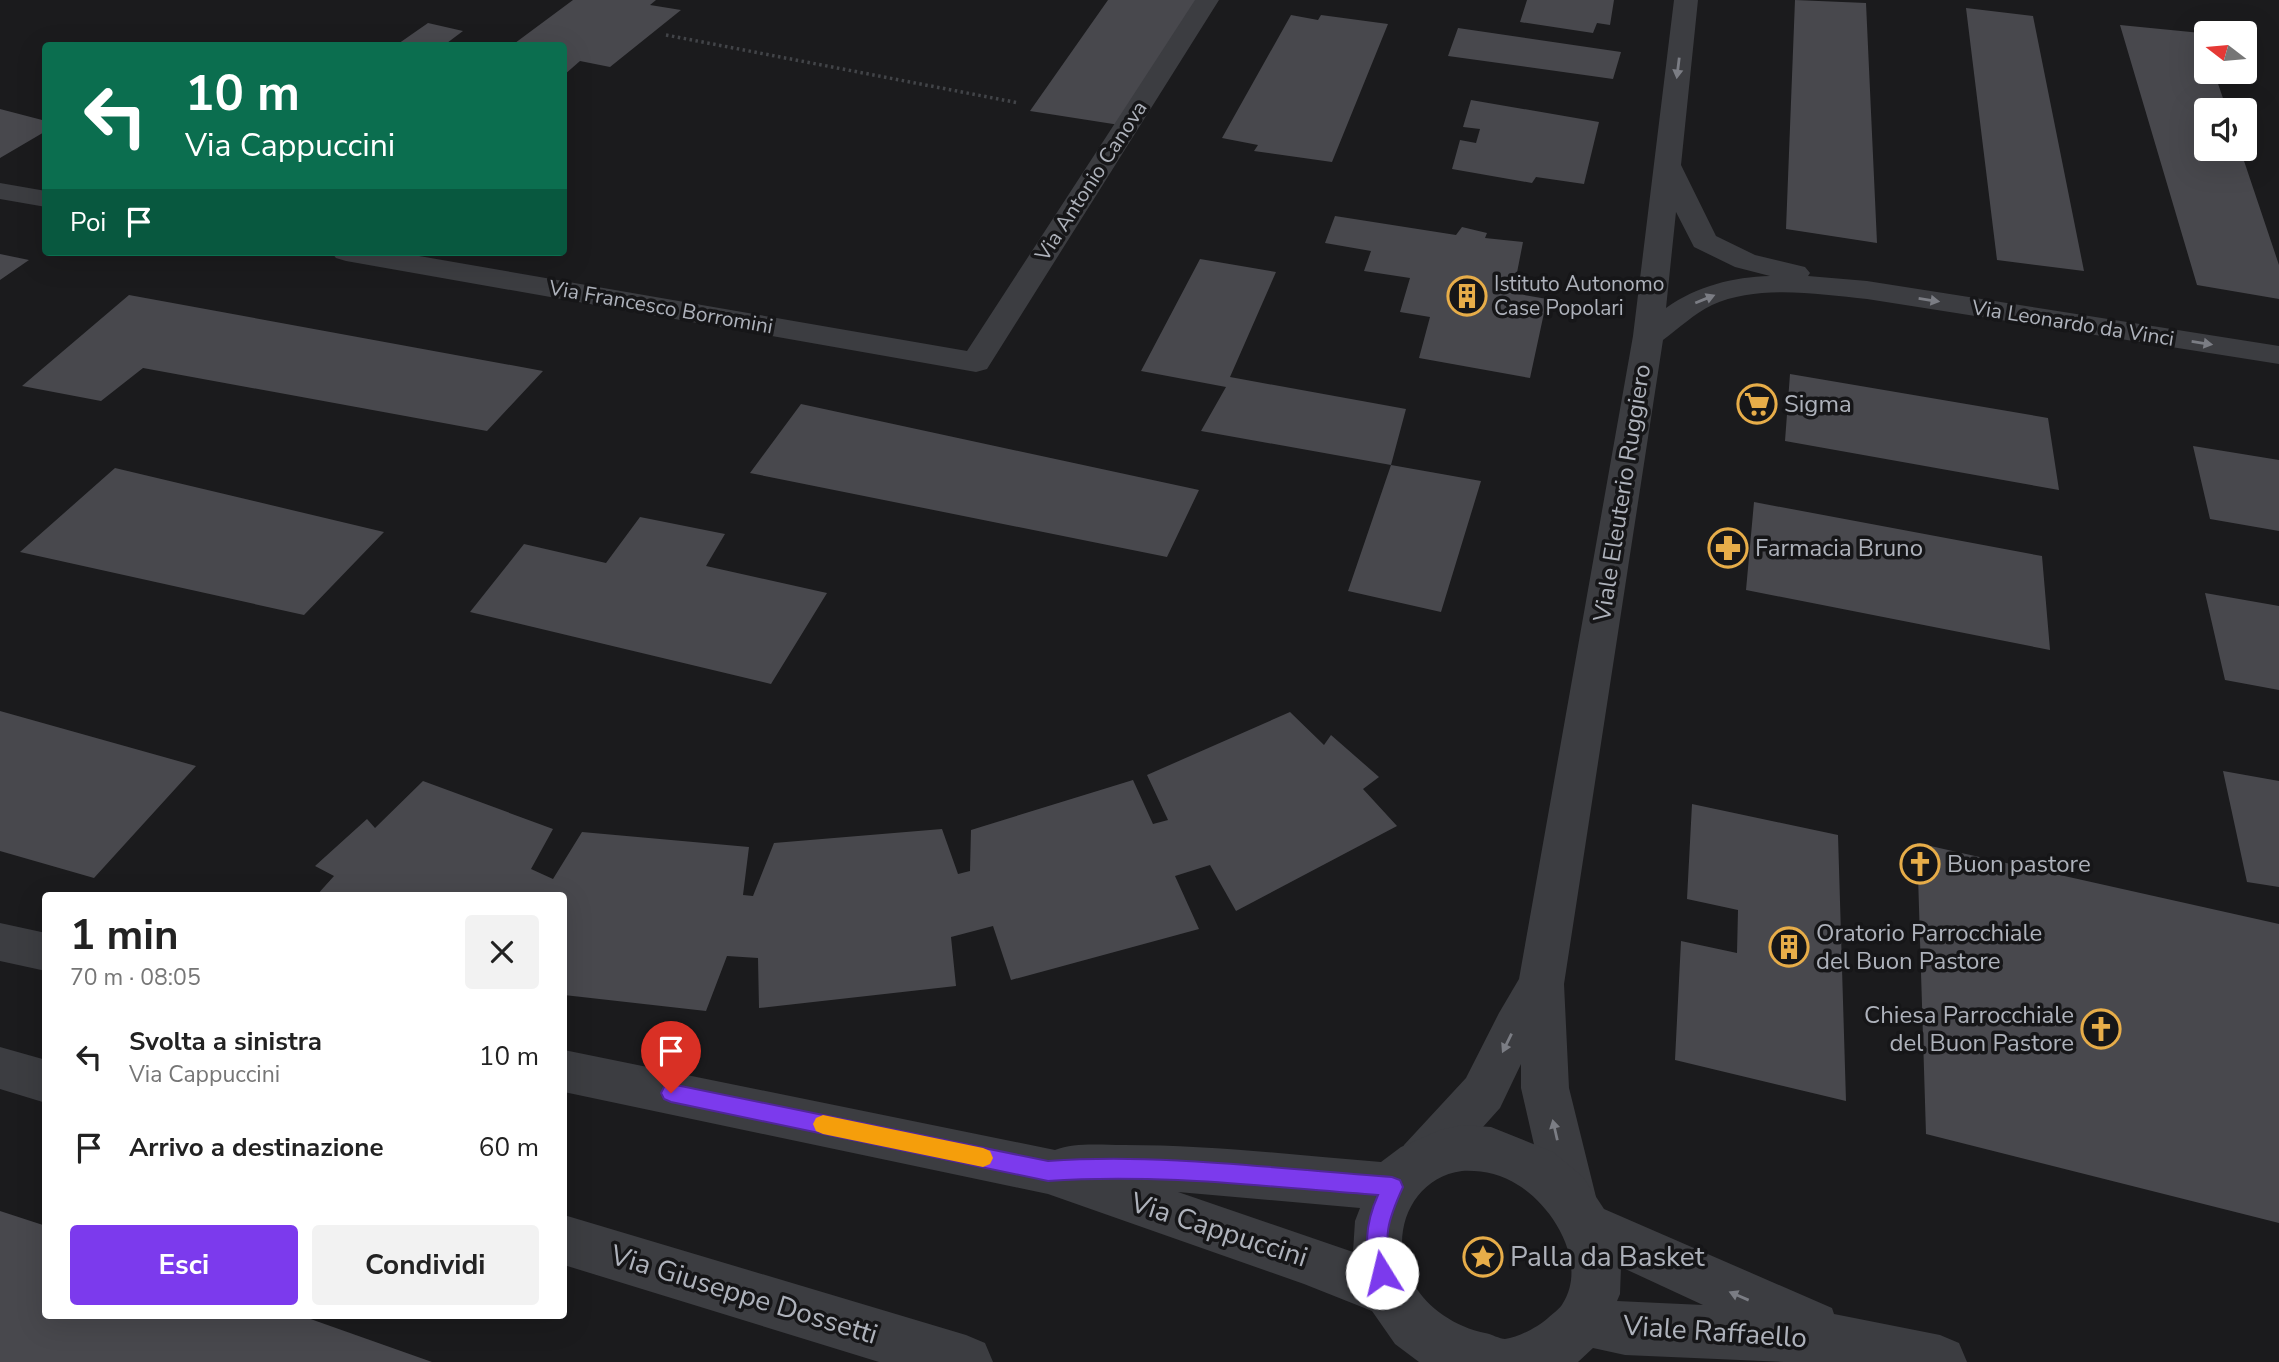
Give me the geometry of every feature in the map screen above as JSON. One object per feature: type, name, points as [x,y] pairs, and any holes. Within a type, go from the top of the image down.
[{"type":"street","name":"Via Antonio Canova","points":[[976,362],[1207,0]]},
{"type":"street","name":"Viale Eleuterio Ruggiero","points":[[1568,1342],[1595,1291],[1597,1259],[1580,1212],[1545,1088],[1541,984],[1648,336],[1686,0]]},
{"type":"street","name":"Via Leonardo da Vinci","points":[[1667,164],[1682,190],[1691,220],[1704,240],[1745,261],[1867,290]]},
{"type":"street","points":[[0,191],[42,198]]},
{"type":"street","name":"Via Francesco Borromini","points":[[369,256],[976,362]]},
{"type":"street","name":"Via Leonardo da Vinci","points":[[1648,336],[1702,298],[1750,286],[1808,284],[1867,290],[2279,355]]},
{"type":"street","points":[[0,942],[42,951]]},
{"type":"street","name":"Viale Eleuterio Ruggiero","points":[[1407,1174],[1441,1142],[1483,1093],[1515,1027],[1541,984]]},
{"type":"street","points":[[0,1068],[42,1081]]},
{"type":"street","name":"Via Cappuccini","points":[[567,1072],[1048,1171],[1095,1190],[1301,1256],[1441,1347],[1473,1359],[1495,1362]]},
{"type":"street","points":[[1407,1327],[1377,1254],[1378,1218],[1407,1174],[1450,1150],[1483,1148],[1515,1156],[1545,1172],[1580,1212]]},
{"type":"street","name":"Via Cappuccini","points":[[1048,1171],[1099,1167],[1407,1174]]},
{"type":"street","name":"Viale Raffaello","points":[[1580,1212],[1650,1253],[1717,1287],[1847,1342]]},
{"type":"street","name":"Via Giuseppe Dossetti","points":[[567,1241],[965,1362]]},
{"type":"street","name":"Viale Raffaello","points":[[1568,1342],[1625,1329],[1768,1335],[1847,1342],[1940,1362]]},
{"type":"street","points":[[1513,1362],[1537,1358],[1568,1342]]},
{"type":"path","points":[[666,35],[1019,103]]},
{"type":"building","points":[[573,0],[656,0],[650,5],[681,10],[610,67],[580,61],[567,72],[567,42],[516,42]]},
{"type":"building","points":[[1108,0],[1207,0],[1126,126],[1030,111]]},
{"type":"building","points":[[1527,0],[1614,0],[1610,25],[1597,23],[1593,33],[1520,22]]},
{"type":"building","points":[[1795,0],[1866,3],[1877,243],[1786,229]]},
{"type":"building","points":[[1966,8],[2033,16],[2084,271],[1997,260]]},
{"type":"building","points":[[1291,15],[1318,20],[1321,15],[1388,24],[1332,162],[1254,151],[1258,145],[1222,138]]},
{"type":"building","points":[[428,23],[463,31],[448,42],[401,42]]},
{"type":"building","points":[[2120,25],[2194,32],[2194,84],[2218,84],[2223,98],[2194,98],[2194,161],[2244,161],[2279,265],[2279,299],[2197,285]]},
{"type":"building","points":[[1458,28],[1621,52],[1613,79],[1448,56]]},
{"type":"building","points":[[1471,100],[1599,122],[1584,184],[1536,177],[1532,183],[1452,169],[1460,140],[1476,143],[1480,129],[1463,127]]},
{"type":"building","points":[[0,109],[42,120],[42,133],[0,158]]},
{"type":"building","name":"Istituto Autonomo Case Popolari","points":[[1335,216],[1456,235],[1462,227],[1487,233],[1485,238],[1523,242],[1513,293],[1547,299],[1530,378],[1419,358],[1430,317],[1400,312],[1410,278],[1364,271],[1371,251],[1325,243]]},
{"type":"building","points":[[0,254],[29,260],[0,280]]},
{"type":"building","points":[[1200,259],[1276,272],[1230,377],[1406,409],[1391,465],[1201,431],[1226,387],[1141,371]]},
{"type":"building","points":[[129,295],[543,371],[487,431],[143,368],[101,401],[22,386]]},
{"type":"building","points":[[1790,374],[2048,418],[2059,490],[1785,441]]},
{"type":"building","points":[[801,404],[1199,490],[1167,557],[750,473]]},
{"type":"building","points":[[2193,446],[2279,460],[2279,531],[2210,519]]},
{"type":"building","points":[[1391,465],[1481,481],[1441,612],[1348,591]]},
{"type":"building","points":[[115,468],[384,532],[304,615],[20,552]]},
{"type":"building","points":[[1754,502],[2042,556],[2050,650],[1746,590]]},
{"type":"building","points":[[640,517],[725,534],[706,566],[827,593],[771,684],[470,612],[524,544],[606,563]]},
{"type":"building","points":[[2205,593],[2279,606],[2279,690],[2225,680]]},
{"type":"building","points":[[0,711],[196,766],[94,878],[0,851]]},
{"type":"building","points":[[1290,712],[1324,745],[1331,735],[1379,777],[1363,789],[1397,826],[1236,911],[1210,865],[1175,876],[1199,929],[1011,980],[993,926],[951,937],[956,986],[759,1008],[758,958],[727,956],[706,1011],[567,995],[567,892],[320,892],[334,876],[315,866],[367,819],[375,828],[423,781],[553,829],[531,869],[553,879],[582,832],[749,847],[743,895],[753,896],[774,843],[942,829],[958,874],[970,871],[971,830],[1133,780],[1153,824],[1168,820],[1147,775]]},
{"type":"building","points":[[2223,771],[2279,781],[2279,887],[2247,882]]},
{"type":"building","name":"Oratorio Parrocchiale del Buon Pastore","points":[[1692,804],[1838,835],[1846,1101],[1675,1060],[1681,941],[1737,953],[1738,910],[1687,899]]},
{"type":"building","name":"Chiesa Parrocchiale del Buon Pastore","points":[[1917,843],[2279,924],[2279,1223],[1926,1134]]},
{"type":"building","points":[[0,1211],[42,1225],[42,1319],[310,1319],[432,1362],[0,1362]]},
{"type":"slow traffic","points":[[823,1124],[983,1158]]},
{"type":"place","name":"Istituto Autonomo Case Popolari","points":[[1467,296]]},
{"type":"place","name":"Sigma","points":[[1757,404]]},
{"type":"place","name":"Farmacia Bruno","points":[[1728,548]]},
{"type":"place","name":"Buon pastore","points":[[1920,864]]},
{"type":"place","name":"Oratorio Parrocchiale del Buon Pastore","points":[[1789,947]]},
{"type":"place","name":"Chiesa Parrocchiale del Buon Pastore","points":[[2101,1029]]},
{"type":"place","name":"Palla da Basket","points":[[1483,1257]]},
{"type":"route","points":[[671,1093],[1048,1171],[1099,1167],[1166,1170],[1392,1187],[1378,1218],[1377,1254],[1382,1273]]}]
